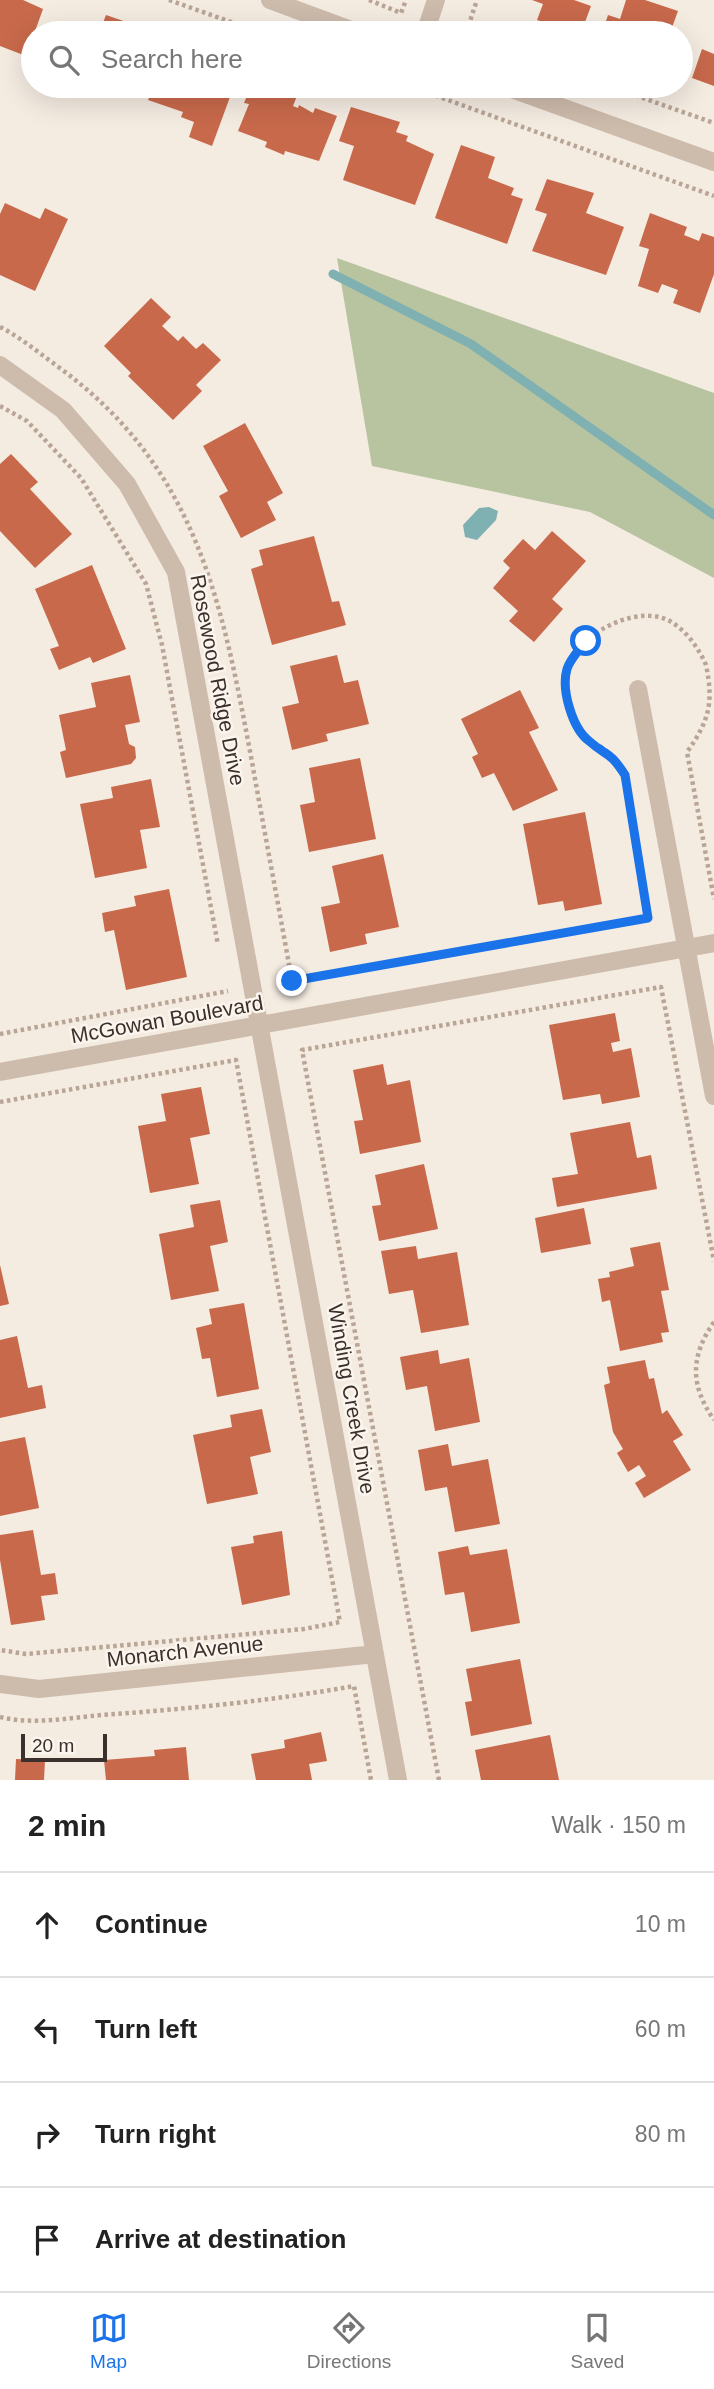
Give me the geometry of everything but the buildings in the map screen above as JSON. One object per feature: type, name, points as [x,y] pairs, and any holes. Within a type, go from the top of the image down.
[{"type":"street","points":[[270,0],[327,21]]},
{"type":"street","points":[[429,21],[436,0]]},
{"type":"street","points":[[536,98],[714,162]]},
{"type":"street","name":"Rosewood Ridge Drive","points":[[0,365],[63,410],[127,484],[176,572],[260,1026]]},
{"type":"street","points":[[638,689],[714,1096]]},
{"type":"street","name":"McGowan Boulevard","points":[[0,1072],[714,943]]},
{"type":"street","name":"Winding Creek Drive","points":[[260,1026],[398,1780]]},
{"type":"street","name":"Monarch Avenue","points":[[0,1684],[39,1689],[375,1654]]},
{"type":"path","points":[[169,0],[228,21]]},
{"type":"path","points":[[369,0],[401,12],[406,0]]},
{"type":"path","points":[[470,21],[477,0]]},
{"type":"path","points":[[442,98],[714,196]]},
{"type":"path","points":[[644,98],[714,123]]},
{"type":"path","points":[[0,327],[81,383],[130,430],[167,482],[205,560],[229,638],[292,981],[648,918],[625,775],[612,755],[588,741],[577,726],[568,699],[567,669],[586,641],[610,623],[644,616],[672,622],[699,649],[712,679],[713,710],[687,752],[714,899]]},
{"type":"path","points":[[0,406],[27,421],[81,478],[146,584],[162,645],[220,952]]},
{"type":"path","points":[[0,1034],[229,992],[226,979]]},
{"type":"path","points":[[439,1780],[302,1050],[661,987],[714,1261]]},
{"type":"path","points":[[0,1102],[236,1060],[340,1622],[304,1629],[26,1654],[0,1650]]},
{"type":"path","points":[[714,1322],[696,1352],[695,1374],[702,1399],[714,1420]]},
{"type":"path","points":[[0,1717],[19,1721],[120,1714],[284,1698],[354,1686],[371,1780]]},
{"type":"green space","points":[[337,258],[714,393],[714,578],[590,512],[372,466]]},
{"type":"water","points":[[489,507],[498,511],[496,520],[477,540],[465,537],[463,525],[479,508]]},
{"type":"waterway","points":[[333,274],[471,344],[714,515]]},
{"type":"route","points":[[292,981],[648,918],[625,775],[612,755],[588,741],[577,726],[568,699],[567,669],[586,641]]}]
